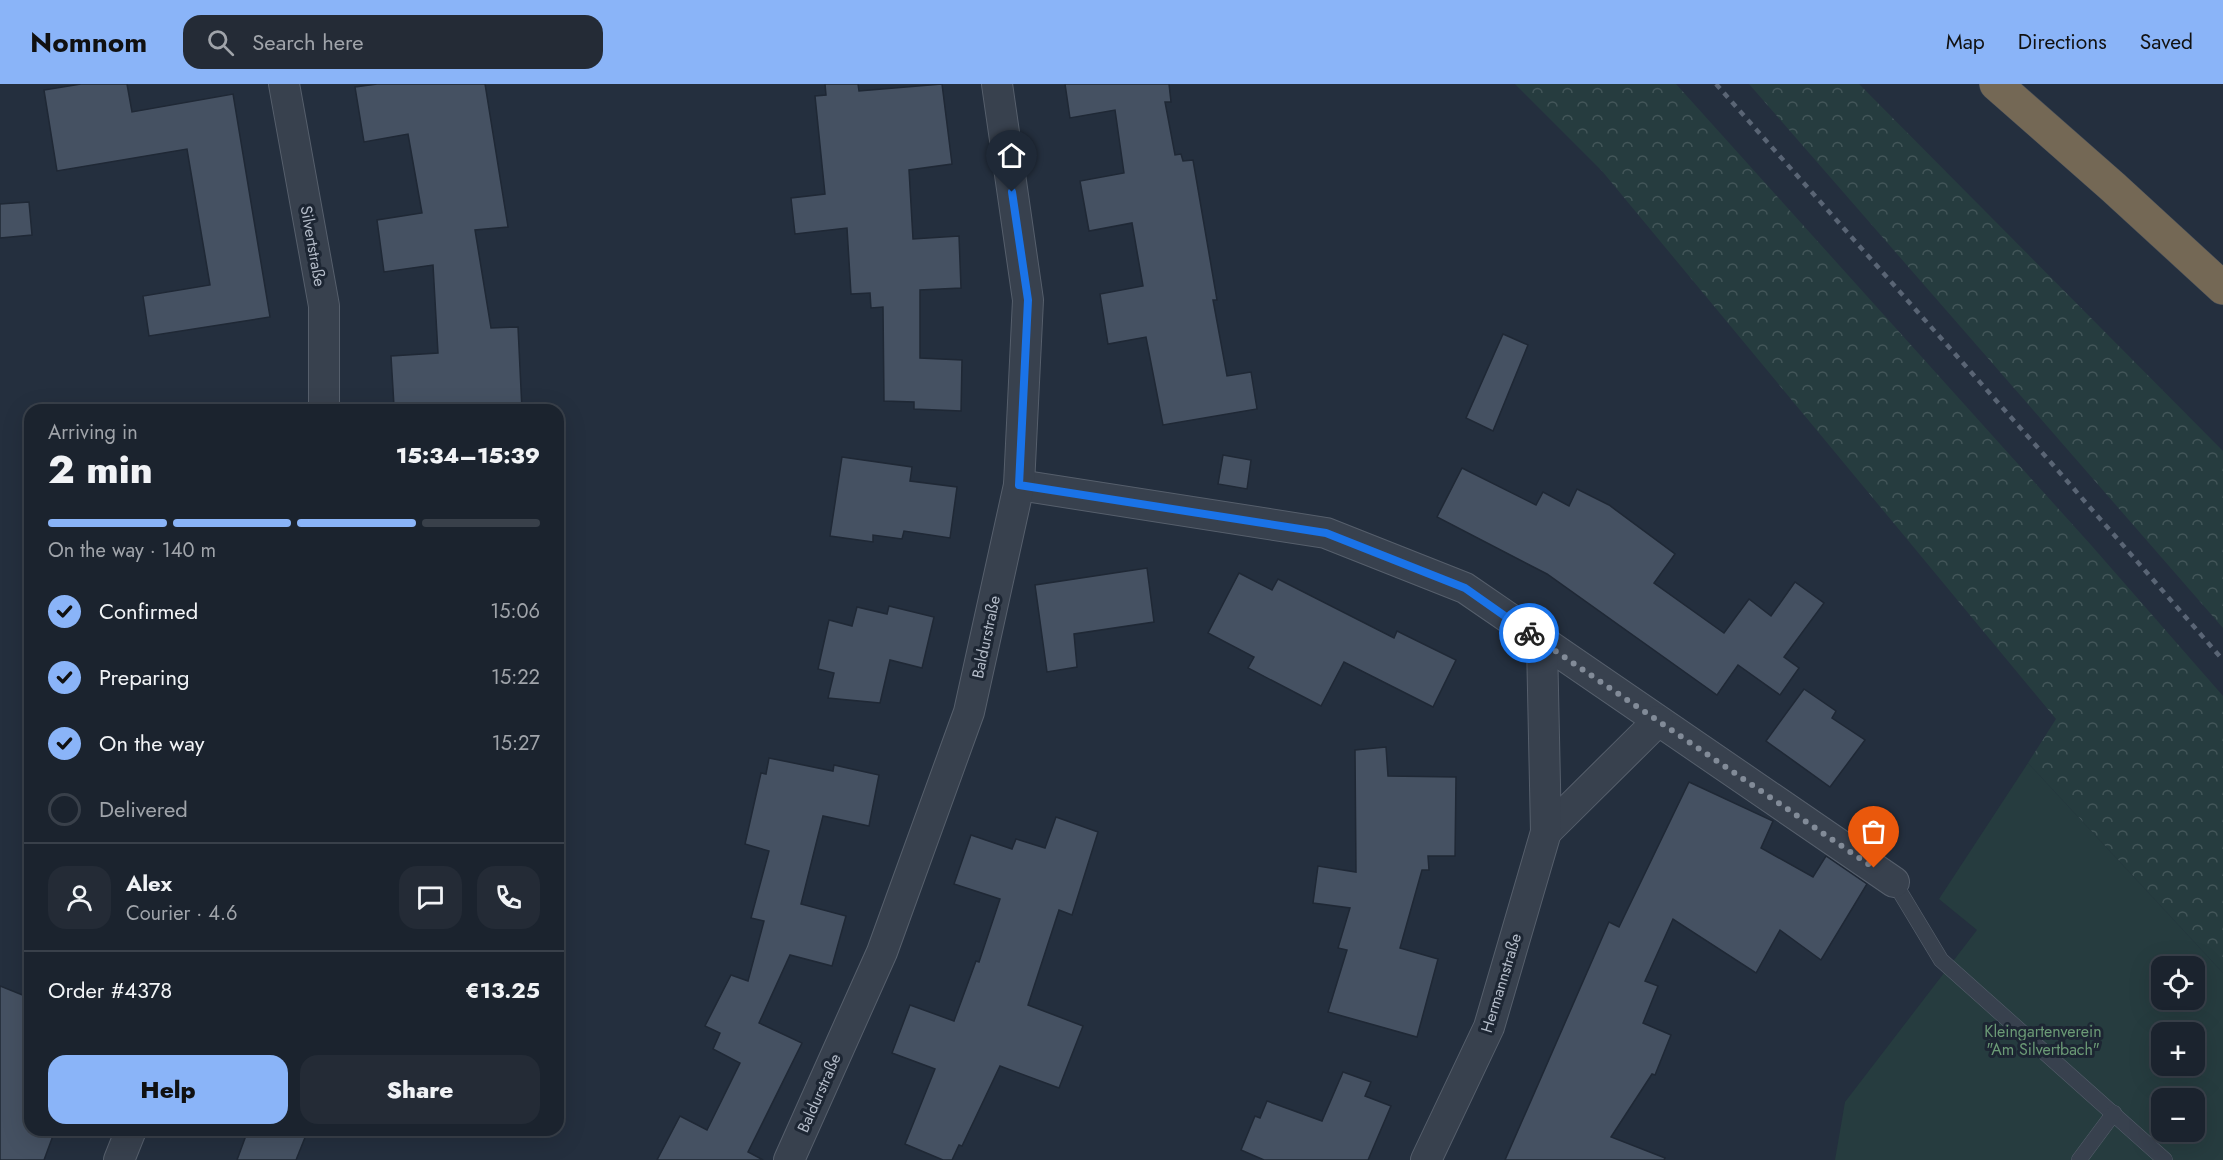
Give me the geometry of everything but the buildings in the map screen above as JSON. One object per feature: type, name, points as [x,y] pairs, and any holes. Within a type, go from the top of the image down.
[{"type":"highway","points":[[1996,84],[2223,288]]},
{"type":"street","name":"Silvertstraße","points":[[284,84],[324,306],[324,404]]},
{"type":"street","name":"Baldurstraße","points":[[789,1160],[882,952],[969,712],[1019,485],[1028,300],[997,84]]},
{"type":"street","points":[[1019,485],[1326,533],[1465,588],[1542,643],[1894,882]]},
{"type":"street","name":"Hermannstraße","points":[[1426,1160],[1489,1027],[1546,832],[1542,643]]},
{"type":"street","name":"Hermannstraße","points":[[1546,832],[1658,721]]},
{"type":"street","points":[[119,1160],[129,1136]]},
{"type":"lane","points":[[1894,882],[1941,960],[2165,1160]]},
{"type":"lane","points":[[2079,1160],[2114,1113]]},
{"type":"green space","points":[[1515,84],[1676,84],[2091,545],[2223,696],[2223,973],[2028,763],[2056,719],[1602,171]]},
{"type":"green space","points":[[1749,84],[1859,84],[2223,451],[2223,628]]},
{"type":"green space","name":"Kleingartenverein \"Am Silvertbach\"","points":[[2028,763],[2223,973],[2223,1160],[1835,1160],[1845,1102],[1977,930],[1939,899]]},
{"type":"railway","points":[[1716,84],[2223,660]]},
{"type":"way so far","points":[[1529,633],[1874,868]]},
{"type":"route","points":[[1012,192],[1028,300],[1019,485],[1326,533],[1465,588],[1529,633]]}]
